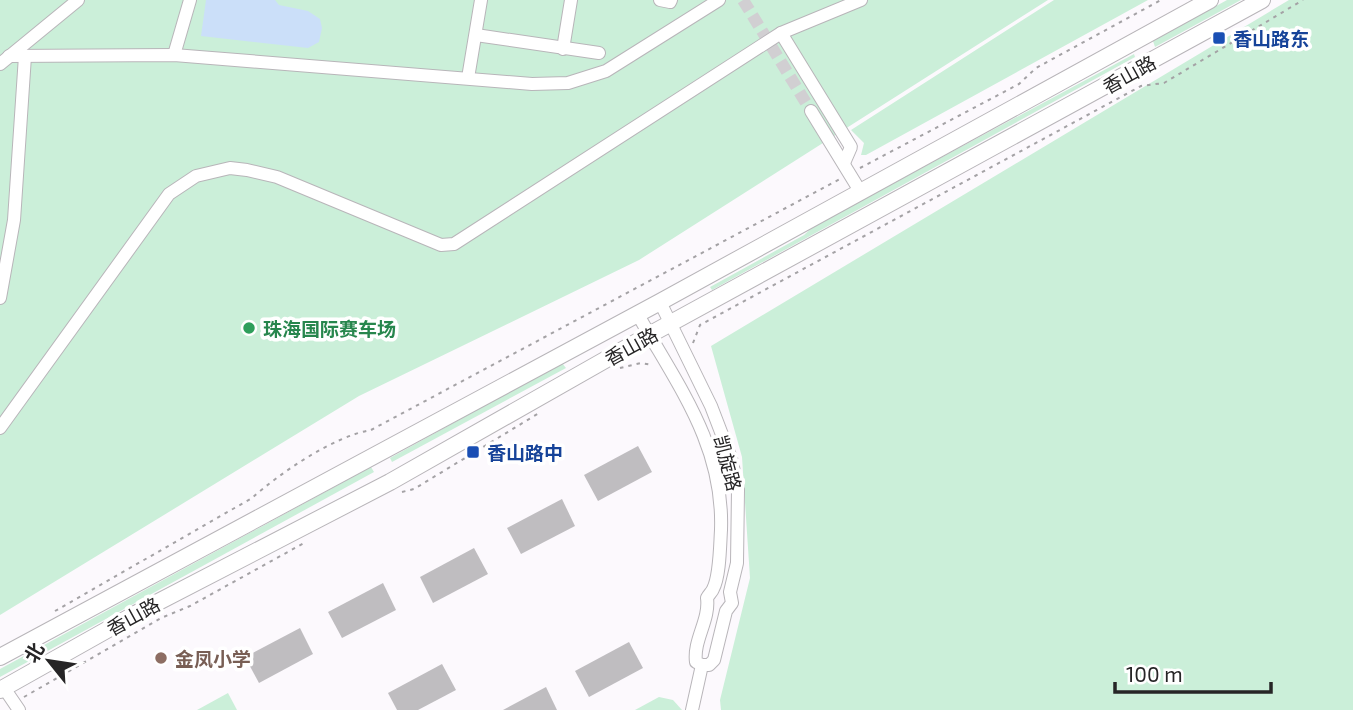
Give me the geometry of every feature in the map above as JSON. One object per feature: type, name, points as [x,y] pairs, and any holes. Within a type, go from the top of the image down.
[{"type":"main road","name":"香山路","points":[[0,657],[660,302],[1210,0]]},
{"type":"main road","name":"香山路","points":[[2,689],[136,613],[390,482],[649,335],[1262,0]]},
{"type":"street","points":[[5,60],[78,0]]},
{"type":"street","points":[[174,55],[190,0]]},
{"type":"street","points":[[468,78],[481,0]]},
{"type":"street","points":[[563,49],[571,0]]},
{"type":"street","points":[[660,0],[671,0]]},
{"type":"street","points":[[5,60],[25,56],[174,55],[532,85],[568,83],[606,71],[719,0]]},
{"type":"street","points":[[0,428],[169,194],[196,176],[230,168],[277,177],[441,245],[454,244],[780,33],[861,0]]},
{"type":"street","points":[[780,33],[851,147],[844,163]]},
{"type":"street","points":[[476,35],[599,53]]},
{"type":"street","points":[[0,298],[14,220],[25,56]]},
{"type":"street","points":[[811,111],[860,191]]},
{"type":"street","name":"凯旋路","points":[[637,313],[699,422],[717,474],[722,506],[719,562],[695,651],[696,662],[709,665],[714,660],[726,611],[732,603],[730,592],[737,563],[738,490],[731,458],[711,406],[660,302]]},
{"type":"street","points":[[713,589],[723,587],[730,592]]},
{"type":"street","points":[[709,606],[715,611],[726,611]]},
{"type":"street","name":"凯旋路","points":[[692,710],[702,665]]},
{"type":"street","points":[[2,689],[19,710]]},
{"type":"path","points":[[892,153],[1019,84],[1035,68],[1161,0]]},
{"type":"path","points":[[693,343],[700,325],[1141,86],[1164,83],[1303,0]]},
{"type":"path","points":[[49,615],[252,498],[273,479],[352,433],[371,430],[822,190]]},
{"type":"green space","name":"珠海国际赛车场","points":[[0,0],[1048,0],[639,260],[359,396],[0,615]]},
{"type":"green space","points":[[1054,0],[1148,0],[866,155],[861,155],[864,143],[851,130]]},
{"type":"green space","points":[[1227,0],[1241,0],[1155,47],[1153,41]]},
{"type":"green space","points":[[1289,0],[1353,0],[1353,710],[721,710],[720,700],[750,578],[742,457],[711,346]]},
{"type":"green space","points":[[1134,54],[1135,57],[712,290],[710,287],[804,235],[814,226]]},
{"type":"green space","points":[[562,363],[566,368],[392,462],[390,458]]},
{"type":"green space","points":[[371,467],[374,472],[0,677],[0,669]]},
{"type":"green space","points":[[228,693],[237,710],[197,710]]},
{"type":"green space","points":[[659,697],[673,700],[682,710],[635,710]]},
{"type":"water","points":[[206,0],[275,0],[279,5],[308,11],[320,19],[322,28],[319,42],[308,48],[201,36]]},
{"type":"building","points":[[638,446],[652,472],[598,501],[584,475]]},
{"type":"building","points":[[562,499],[575,526],[521,554],[507,528]]},
{"type":"building","points":[[474,548],[488,574],[433,603],[420,577]]},
{"type":"building","points":[[383,583],[396,610],[342,638],[328,612]]},
{"type":"building","points":[[300,628],[313,654],[259,683],[245,657]]},
{"type":"building","points":[[629,642],[643,668],[589,697],[575,671]]},
{"type":"building","points":[[442,664],[456,690],[418,710],[397,710],[388,693]]},
{"type":"building","points":[[546,687],[557,710],[503,710]]},
{"type":"tunnel","points":[[743,0],[811,111]]},
{"type":"place","name":"香山路东","points":[[1219,38]]},
{"type":"place","name":"珠海国际赛车场","points":[[249,328]]},
{"type":"place","name":"香山路中","points":[[473,452]]},
{"type":"place","name":"金凤小学","points":[[161,658]]}]
